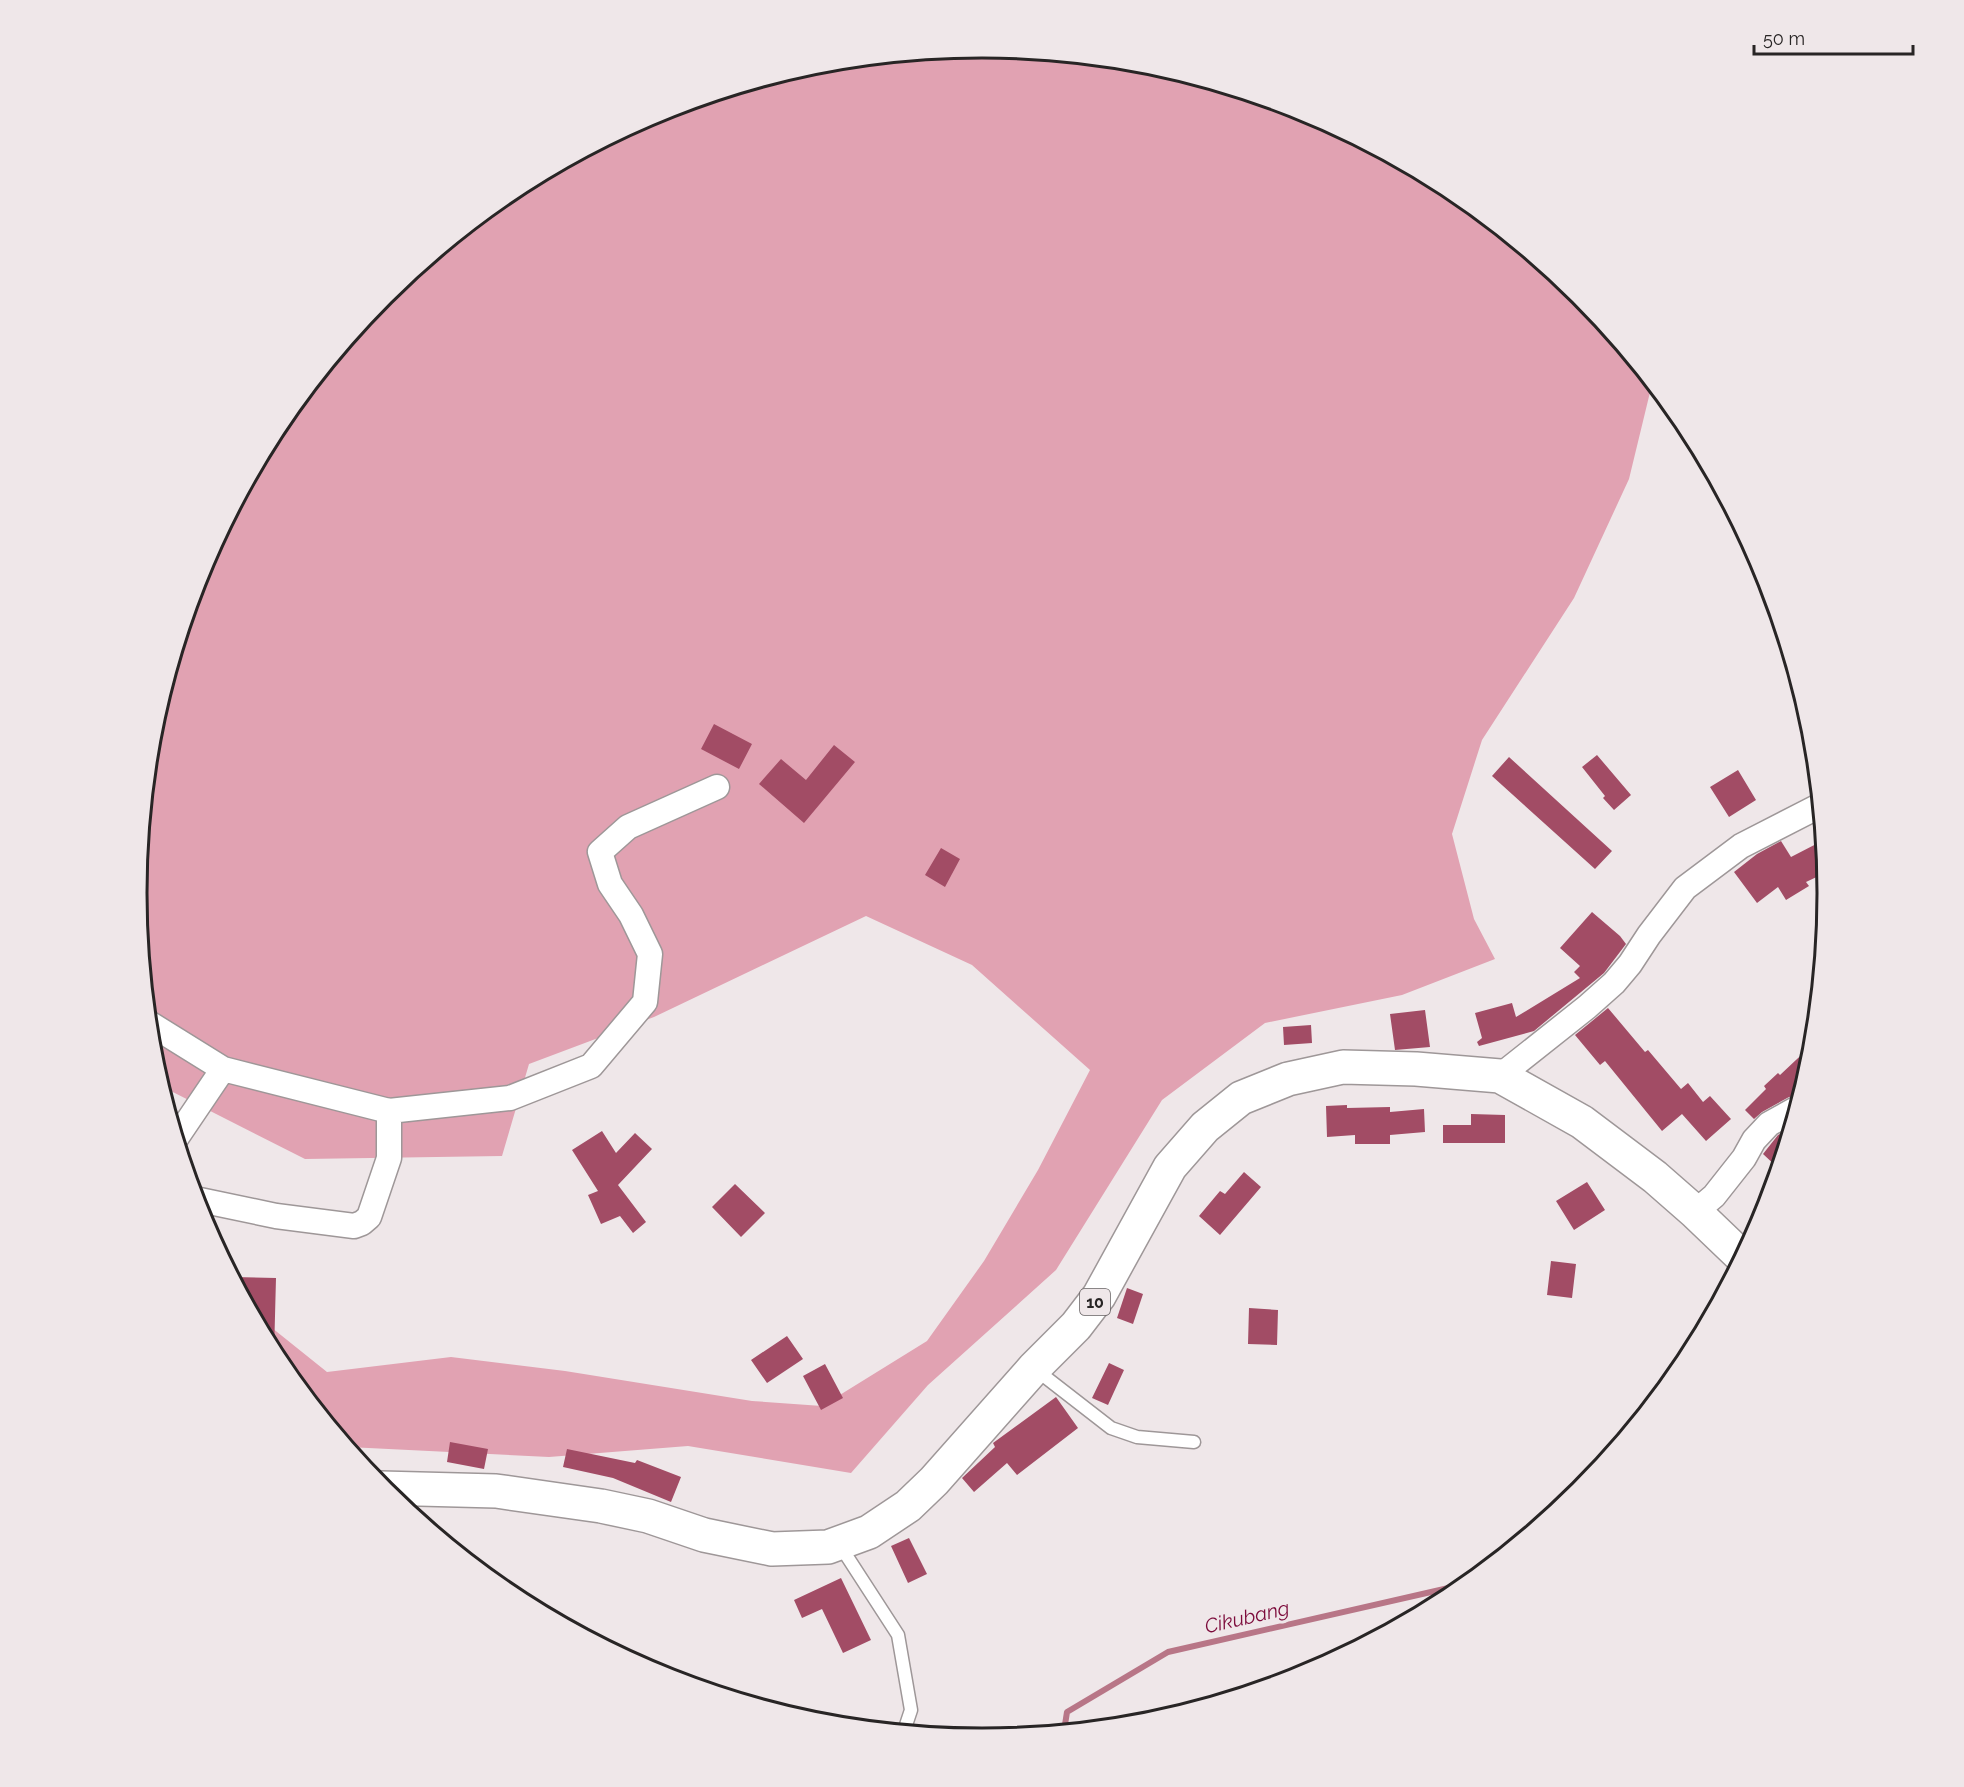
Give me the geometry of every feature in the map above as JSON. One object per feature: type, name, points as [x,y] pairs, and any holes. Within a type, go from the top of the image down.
[{"type":"highway","name":"10","points":[[397,1488],[496,1491],[601,1506],[648,1516],[704,1535],[772,1549],[828,1548],[869,1532],[908,1506],[934,1482],[1034,1368],[1076,1326],[1099,1296],[1170,1167],[1205,1127],[1241,1098],[1288,1079],[1343,1067],[1416,1069],[1500,1076],[1582,1122],[1655,1177],[1736,1251]]},
{"type":"street","points":[[159,1029],[223,1070],[389,1111],[510,1098],[591,1066],[645,1002],[650,954],[631,915],[610,884],[600,852],[628,827],[717,787]]},
{"type":"street","points":[[1500,1076],[1614,983],[1685,888],[1741,846],[1812,809]]},
{"type":"street","points":[[181,1131],[223,1070]]},
{"type":"street","points":[[206,1201],[276,1216],[354,1226],[362,1223],[369,1217],[389,1158],[389,1111]]},
{"type":"street","points":[[1695,1212],[1714,1196],[1744,1158],[1754,1140],[1769,1124],[1788,1113]]},
{"type":"lane","points":[[1034,1368],[1111,1428],[1137,1437],[1194,1442]]},
{"type":"lane","points":[[839,1544],[898,1635],[911,1710],[906,1725]]},
{"type":"shaded area","points":[[982,58],[1037,60],[1145,75],[1198,87],[1302,122],[1400,170],[1446,199],[1533,266],[1610,343],[1650,393],[1629,479],[1574,598],[1482,740],[1452,834],[1474,919],[1495,959],[1402,995],[1265,1023],[1162,1100],[1056,1270],[928,1385],[851,1473],[688,1446],[549,1457],[357,1447],[320,1402],[267,1324],[327,1372],[451,1357],[565,1371],[752,1401],[822,1406],[927,1341],[984,1261],[1038,1170],[1090,1070],[972,965],[866,916],[654,1017],[529,1064],[502,1156],[305,1159],[171,1091],[154,1002],[147,894],[154,785],[175,677],[191,625],[233,524],[259,476],[320,385],[354,343],[431,266],[518,199],[565,170],[662,122],[714,103],[766,87],[873,66],[927,60]]},
{"type":"building","points":[[714,724],[752,744],[739,769],[701,749]]},
{"type":"building","points":[[834,745],[855,762],[804,823],[759,784],[781,759],[806,780]]},
{"type":"building","points":[[1597,755],[1631,795],[1614,810],[1582,767]]},
{"type":"building","points":[[1509,757],[1612,851],[1595,869],[1492,776]]},
{"type":"building","points":[[1738,770],[1756,800],[1729,817],[1710,787]]},
{"type":"building","points":[[1781,841],[1791,857],[1815,845],[1816,877],[1806,882],[1809,886],[1786,900],[1778,887],[1757,903],[1734,872],[1757,854]]},
{"type":"building","points":[[941,848],[960,859],[945,887],[925,875]]},
{"type":"building","points":[[1592,912],[1626,944],[1604,973],[1534,1031],[1479,1046],[1477,1042],[1482,1038],[1475,1013],[1512,1003],[1516,1017],[1580,978],[1574,972],[1580,966],[1560,948]]},
{"type":"building","points":[[1608,1008],[1645,1052],[1648,1050],[1681,1089],[1688,1083],[1703,1102],[1710,1096],[1731,1119],[1706,1141],[1682,1114],[1662,1131],[1605,1061],[1600,1065],[1575,1035]]},
{"type":"building","points":[[1425,1010],[1430,1047],[1395,1050],[1390,1014]]},
{"type":"building","points":[[1311,1025],[1312,1043],[1284,1045],[1283,1027]]},
{"type":"building","points":[[1801,1055],[1792,1097],[1762,1112],[1754,1119],[1745,1110],[1766,1089],[1764,1086],[1778,1073],[1780,1075]]},
{"type":"building","points":[[1347,1105],[1347,1108],[1390,1107],[1390,1112],[1424,1109],[1425,1132],[1390,1135],[1390,1144],[1355,1144],[1355,1135],[1327,1137],[1326,1106]]},
{"type":"building","points":[[1471,1114],[1505,1115],[1505,1143],[1443,1143],[1443,1125],[1471,1125]]},
{"type":"building","points":[[602,1131],[616,1153],[635,1133],[652,1149],[618,1185],[646,1222],[633,1233],[620,1216],[601,1224],[588,1195],[598,1191],[572,1150]]},
{"type":"building","points":[[1782,1133],[1773,1163],[1763,1154]]},
{"type":"building","points":[[1244,1172],[1261,1187],[1220,1235],[1199,1216],[1220,1191],[1225,1194]]},
{"type":"building","points":[[1587,1182],[1605,1210],[1574,1230],[1556,1201]]},
{"type":"building","points":[[735,1184],[765,1213],[741,1237],[712,1207]]},
{"type":"building","points":[[1551,1261],[1576,1264],[1572,1298],[1547,1295]]},
{"type":"building","points":[[241,1277],[276,1278],[274,1336],[259,1311]]},
{"type":"building","points":[[1127,1288],[1143,1294],[1133,1324],[1117,1318]]},
{"type":"building","points":[[1249,1308],[1278,1310],[1277,1345],[1248,1344]]},
{"type":"building","points":[[787,1336],[803,1359],[767,1383],[751,1360]]},
{"type":"building","points":[[1109,1363],[1124,1370],[1108,1405],[1092,1398]]},
{"type":"building","points":[[825,1364],[843,1398],[821,1410],[803,1376]]},
{"type":"building","points":[[1056,1397],[1078,1428],[1017,1475],[1007,1463],[974,1492],[962,1478],[995,1447],[993,1443]]},
{"type":"building","points":[[450,1442],[488,1449],[484,1469],[447,1462]]},
{"type":"building","points":[[567,1449],[635,1463],[637,1460],[681,1477],[671,1502],[613,1478],[563,1467]]},
{"type":"building","points":[[909,1538],[927,1574],[908,1583],[891,1546]]},
{"type":"building","points":[[841,1578],[871,1640],[843,1653],[822,1609],[802,1618],[794,1600]]},
{"type":"waterway","name":"Cikubang","points":[[1065,1724],[1067,1712],[1168,1652],[1445,1589]]}]
